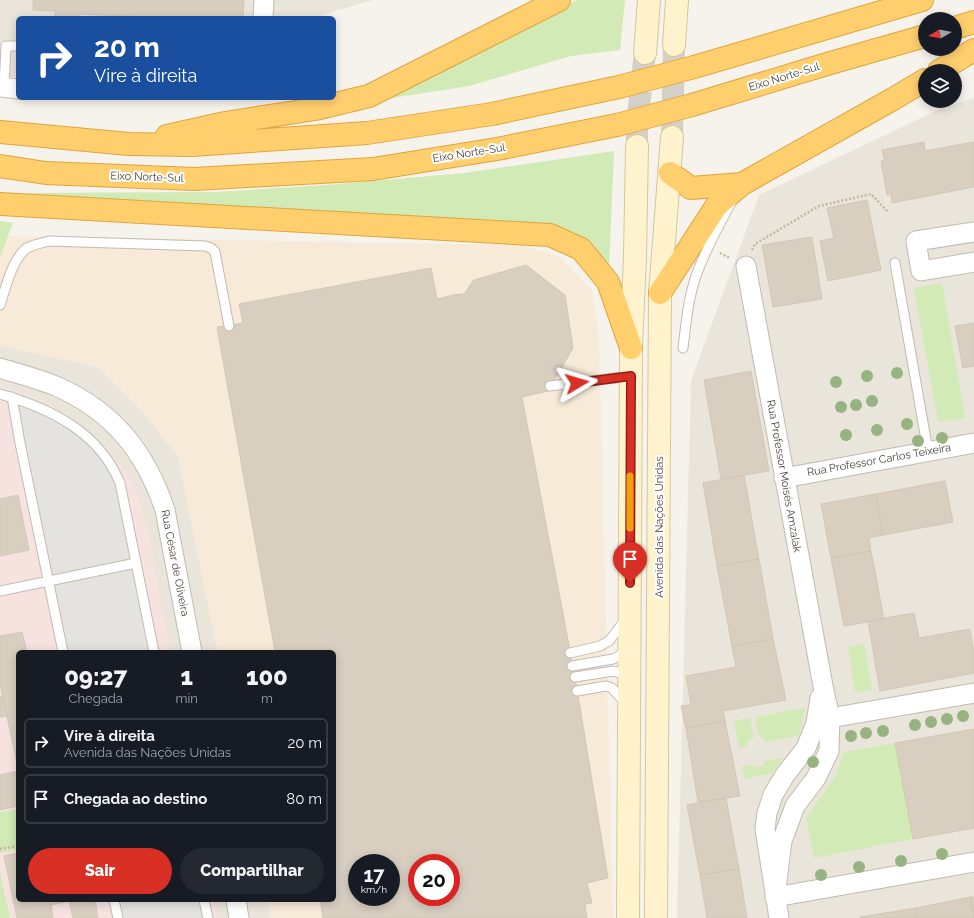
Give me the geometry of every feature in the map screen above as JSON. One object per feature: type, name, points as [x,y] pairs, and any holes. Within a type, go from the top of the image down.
[{"type":"highway","points":[[129,144],[225,123],[315,108],[368,96],[559,0]]},
{"type":"highway","points":[[0,132],[129,144],[192,145],[367,134],[492,114],[619,87],[694,67],[922,0]]},
{"type":"highway","points":[[962,26],[974,22]]},
{"type":"highway","name":"Eixo Norte-Sul","points":[[0,166],[46,173],[194,179],[373,169],[497,149],[617,125],[692,105],[918,38]]},
{"type":"highway","points":[[951,64],[974,50]]},
{"type":"highway","points":[[660,293],[717,205],[742,184],[918,84]]},
{"type":"highway","points":[[670,173],[691,188],[742,184]]},
{"type":"highway","points":[[0,204],[550,235],[581,249],[608,282],[631,348]]},
{"type":"main road","points":[[645,53],[649,0]]},
{"type":"main road","points":[[647,25],[676,0]]},
{"type":"main road","points":[[674,45],[676,0]]},
{"type":"main road","name":"Avenida das Nações Unidas","points":[[656,918],[660,293],[672,137]]},
{"type":"main road","points":[[628,918],[631,348],[641,145],[670,173]]},
{"type":"street","points":[[264,0],[264,16]]},
{"type":"street","points":[[974,232],[916,241],[921,271],[974,262]]},
{"type":"street","name":"Rua Professor Moisés Amzalak","points":[[746,266],[822,686],[830,718],[829,751],[816,778],[795,806],[782,841],[776,897]]},
{"type":"street","name":"Rua César de Oliveira","points":[[0,368],[37,379],[76,396],[110,421],[125,436],[138,453],[150,471],[165,510],[192,650]]},
{"type":"street","name":"Rua Professor Carlos Teixeira","points":[[784,478],[974,443]]},
{"type":"street","name":"Rua Professor Moisés Amzalak","points":[[779,918],[765,829],[767,813],[773,795],[785,775],[806,748],[816,723],[822,686]]},
{"type":"street","points":[[830,718],[974,693]]},
{"type":"street","points":[[776,897],[974,862]]},
{"type":"street","points":[[236,902],[239,918]]},
{"type":"lane","points":[[7,88],[6,46],[16,46]]},
{"type":"lane","points":[[683,348],[687,310],[696,276],[719,225],[742,184]]},
{"type":"lane","points":[[0,305],[18,257],[28,248],[38,243],[49,241],[205,246],[211,248],[215,252],[228,326]]},
{"type":"lane","points":[[895,263],[928,451]]},
{"type":"lane","points":[[550,386],[631,376]]},
{"type":"lane","points":[[0,394],[28,403],[61,418],[82,431],[100,450],[115,471],[120,483],[154,650]]},
{"type":"lane","points":[[12,397],[20,444],[64,650]]},
{"type":"lane","points":[[0,591],[136,563]]},
{"type":"lane","points":[[570,653],[600,646],[609,640],[629,615]]},
{"type":"lane","points":[[572,666],[613,659],[629,650]]},
{"type":"lane","points":[[575,677],[614,671],[629,676]]},
{"type":"lane","points":[[577,690],[606,686],[612,688],[629,708]]},
{"type":"lane","points":[[114,902],[118,918]]},
{"type":"lane","points":[[204,902],[208,918]]},
{"type":"path","points":[[746,266],[754,244],[819,206],[871,194],[888,212]]},
{"type":"path","points":[[0,849],[16,846]]},
{"type":"shaded area","points":[[0,0],[373,0],[319,16],[16,16],[16,77],[0,77]]},
{"type":"shaded area","points":[[85,14],[128,16],[84,16]]},
{"type":"shaded area","points":[[974,98],[974,918],[677,918],[691,381],[759,195],[942,108],[962,108],[962,102]]},
{"type":"shaded area","points":[[0,236],[520,245],[559,256],[592,290],[599,337],[613,918],[271,918],[268,902],[336,902],[336,650],[218,650],[178,456],[142,411],[98,367],[0,346]]},
{"type":"shaded area","points":[[0,346],[98,367],[142,411],[178,456],[218,650],[16,650],[16,902],[268,902],[271,918],[0,918]]},
{"type":"shaded area","points":[[0,386],[39,399],[75,419],[111,451],[136,488],[148,531],[170,650],[16,650],[16,902],[214,902],[217,918],[0,918]]},
{"type":"shaded area","points":[[13,398],[81,432],[115,472],[153,650],[64,650]]},
{"type":"shaded area","points":[[115,902],[204,902],[207,918],[119,918]]},
{"type":"green space","points":[[577,0],[625,0],[620,50],[571,56],[469,86],[373,101]]},
{"type":"green space","points":[[614,151],[609,270],[546,227],[19,193],[216,192],[326,185],[465,173]]},
{"type":"green space","points":[[0,221],[13,223],[0,257]]},
{"type":"green space","points":[[942,283],[965,418],[938,422],[914,288]]},
{"type":"green space","points":[[864,644],[872,690],[855,692],[848,647]]},
{"type":"green space","points":[[805,708],[799,735],[766,742],[759,736],[755,717]]},
{"type":"green space","points":[[750,718],[754,738],[748,741],[746,747],[739,748],[734,721]]},
{"type":"green space","points":[[895,743],[913,839],[814,858],[806,818],[836,775],[844,752]]},
{"type":"green space","points":[[783,758],[772,773],[744,779],[742,766],[752,765],[757,767],[764,765],[764,761]]},
{"type":"green space","points":[[16,809],[16,849],[0,853],[0,812]]},
{"type":"green space","points":[[0,872],[10,918],[0,918]]},
{"type":"building","points":[[33,0],[244,0],[243,16],[125,16],[79,14],[79,16],[55,16],[55,11],[33,10]]},
{"type":"building","points":[[924,142],[925,151],[974,142],[974,187],[892,203],[891,194],[887,195],[881,161],[885,161],[882,150]]},
{"type":"building","points":[[867,200],[881,270],[828,281],[820,241],[834,238],[827,208]]},
{"type":"building","points":[[812,237],[822,299],[773,307],[762,245]]},
{"type":"building","points":[[526,265],[565,295],[573,348],[548,391],[522,397],[575,677],[608,878],[587,883],[592,903],[585,904],[587,918],[323,918],[320,902],[336,902],[336,650],[275,650],[217,327],[243,323],[239,304],[431,268],[437,299],[464,294],[474,280]]},
{"type":"building","points":[[974,323],[974,366],[963,368],[955,326]]},
{"type":"building","points":[[751,371],[769,471],[721,479],[704,380]]},
{"type":"building","points":[[744,475],[759,559],[717,566],[703,483]]},
{"type":"building","points":[[945,481],[953,522],[883,535],[876,494]]},
{"type":"building","points":[[876,494],[883,535],[869,538],[871,551],[831,558],[821,504]]},
{"type":"building","points":[[18,495],[29,550],[0,556],[0,499]]},
{"type":"building","points":[[871,551],[884,619],[844,626],[831,558]]},
{"type":"building","points":[[759,559],[773,639],[732,646],[717,566]]},
{"type":"building","points":[[914,613],[919,638],[970,629],[974,653],[974,673],[880,691],[868,621]]},
{"type":"building","points":[[22,632],[26,650],[16,650],[16,759],[0,684],[0,636]]},
{"type":"building","points":[[773,639],[786,700],[723,711],[725,721],[686,728],[681,706],[691,705],[686,676],[736,667],[732,646]]},
{"type":"building","points":[[3,696],[7,716],[0,717],[0,697]]},
{"type":"building","points":[[725,721],[740,796],[698,802],[686,728]]},
{"type":"building","points":[[974,729],[974,828],[913,839],[895,743]]},
{"type":"building","points":[[16,771],[16,806],[0,810],[0,775]]},
{"type":"building","points":[[726,798],[739,869],[700,875],[687,805]]},
{"type":"building","points":[[16,853],[16,902],[64,902],[51,905],[53,918],[17,918],[4,856]]},
{"type":"building","points":[[739,869],[747,918],[707,918],[700,875]]},
{"type":"building","points":[[970,897],[974,918],[917,918],[916,908]]},
{"type":"building","points":[[970,897],[974,897],[974,918]]},
{"type":"building","points":[[69,902],[95,902],[98,918],[73,918]]},
{"type":"building","points":[[916,908],[917,918],[860,918],[860,917]]},
{"type":"tunnel","points":[[672,137],[674,45]]},
{"type":"tunnel","points":[[637,146],[637,124],[645,53]]},
{"type":"slow traffic","points":[[630,476],[630,528]]},
{"type":"route","points":[[577,383],[631,376],[630,583]]}]
